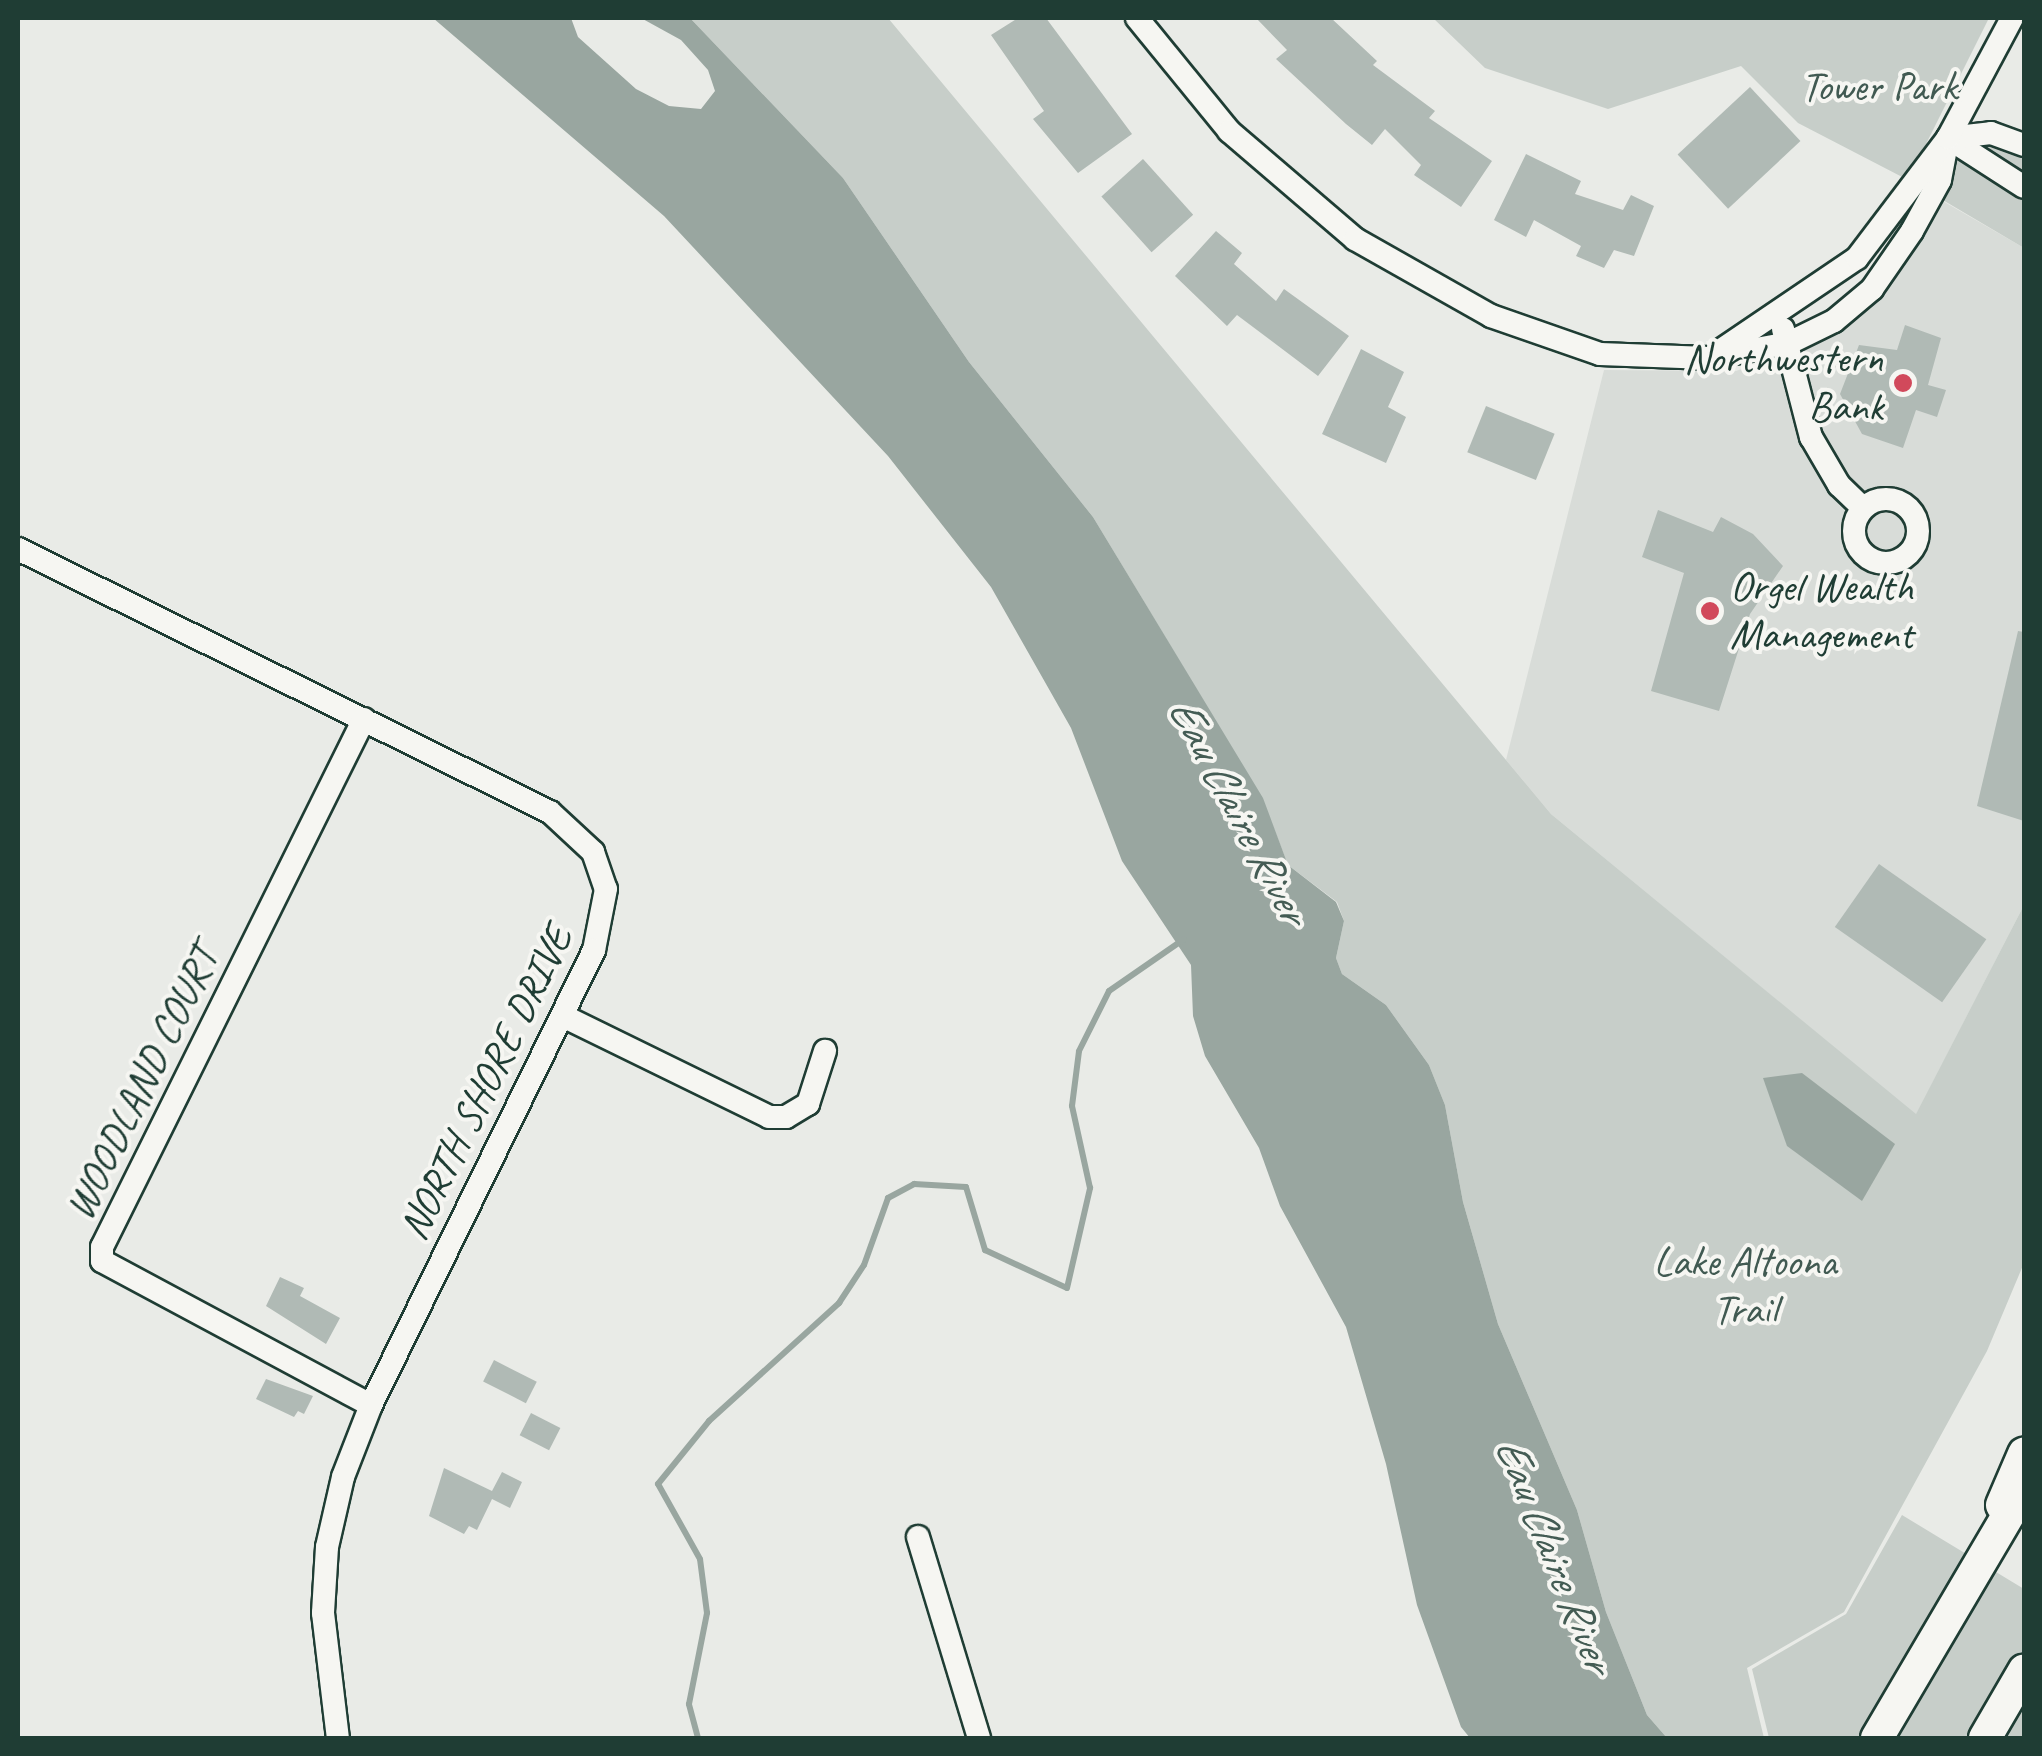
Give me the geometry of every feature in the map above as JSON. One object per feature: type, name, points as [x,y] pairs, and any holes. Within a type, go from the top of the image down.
[{"type":"highway","points":[[1958,1603],[2024,1454]]},
{"type":"highway","points":[[1877,1738],[2024,1488]]},
{"type":"highway","points":[[1984,1738],[2020,1678]]},
{"type":"street","points":[[1137,18],[1192,90],[1271,172],[1395,266],[1491,316],[1568,347],[1634,360],[1708,358],[1789,343],[1834,321],[1884,273],[1940,180],[1948,138]]},
{"type":"street","points":[[1708,358],[1778,316],[1857,258],[1948,138],[2012,18]]},
{"type":"street","points":[[1948,138],[1991,133],[2024,145]]},
{"type":"street","points":[[1948,138],[2024,187]]},
{"type":"street","points":[[1778,316],[1789,343],[1810,437],[1840,485],[1863,508]]},
{"type":"street","name":"NORTH SHORE DRIVE","points":[[18,549],[550,812],[593,852],[606,908],[563,1016],[371,1405],[344,1477],[324,1578],[338,1738]]},
{"type":"street","name":"WOODLAND COURT","points":[[364,719],[102,1247],[102,1261],[371,1405]]},
{"type":"street","points":[[563,1016],[769,1117],[786,1117],[808,1104],[826,1051]]},
{"type":"street","points":[[918,1537],[980,1738]]},
{"type":"shaded area","points":[[1941,200],[2024,248],[2024,905],[1916,1115],[1551,814],[1506,760],[1604,370],[1736,371],[1807,346],[1896,270]]},
{"type":"green space","name":"Lake Altoona Trail","points":[[690,18],[888,18],[1551,814],[1916,1114],[2024,905],[2024,1263],[1987,1351],[1844,1612],[1747,1668],[1764,1738],[1667,1738],[1647,1715],[1606,1612],[1577,1510],[1498,1324],[1463,1202],[1445,1105],[1429,1065],[1386,1005],[1342,974],[1336,958],[1344,921],[1337,902],[1288,865],[1262,798],[1093,517],[969,362],[843,178]]},
{"type":"green space","name":"Tower Park","points":[[1433,18],[1989,18],[1908,180],[1798,123],[1741,66],[1608,109],[1485,68]]},
{"type":"green space","points":[[1973,125],[2024,154],[2024,248],[1936,196]]},
{"type":"green space","points":[[1902,1515],[2024,1589],[2024,1738],[1769,1738],[1752,1669],[1846,1614]]},
{"type":"water","name":"Eau Claire River","points":[[433,18],[571,18],[578,37],[636,89],[669,106],[701,109],[715,91],[708,70],[681,40],[641,18],[690,18],[843,178],[969,362],[1093,517],[1263,798],[1288,865],[1336,902],[1344,921],[1336,958],[1342,974],[1386,1005],[1429,1065],[1445,1105],[1463,1202],[1498,1324],[1577,1510],[1606,1612],[1647,1715],[1667,1738],[1470,1738],[1461,1727],[1417,1605],[1386,1464],[1346,1327],[1280,1206],[1259,1148],[1205,1056],[1193,1016],[1191,965],[1122,861],[1071,728],[991,587],[888,456],[664,216]]},
{"type":"water","points":[[1802,1073],[1895,1144],[1862,1201],[1787,1146],[1763,1078]]},
{"type":"building","points":[[1018,18],[1046,18],[1132,134],[1078,173],[1033,119],[1044,111],[991,35]]},
{"type":"building","points":[[1256,18],[1331,18],[1377,61],[1373,65],[1435,111],[1429,118],[1492,161],[1461,207],[1414,175],[1421,165],[1385,129],[1372,145],[1346,124],[1276,59],[1287,50]]},
{"type":"building","points":[[1750,87],[1800,141],[1728,209],[1678,155]]},
{"type":"building","points":[[1526,154],[1581,181],[1575,194],[1623,210],[1631,195],[1654,206],[1634,256],[1614,250],[1604,268],[1576,256],[1581,246],[1534,220],[1526,237],[1494,220]]},
{"type":"building","points":[[1143,159],[1193,215],[1152,252],[1101,196]]},
{"type":"building","points":[[1216,231],[1242,253],[1234,264],[1276,301],[1284,289],[1349,336],[1318,376],[1237,315],[1227,326],[1175,276]]},
{"type":"building","points":[[1905,325],[1941,338],[1928,385],[1946,390],[1937,417],[1916,410],[1903,448],[1862,434],[1840,394],[1859,345],[1897,350]]},
{"type":"building","points":[[1361,349],[1404,372],[1388,407],[1406,417],[1386,463],[1322,434]]},
{"type":"building","points":[[1486,406],[1555,434],[1536,480],[1467,452]]},
{"type":"building","points":[[1658,510],[1713,532],[1721,517],[1753,534],[1783,566],[1750,614],[1719,711],[1651,691],[1684,573],[1642,557]]},
{"type":"building","points":[[2018,631],[2024,632],[2024,821],[1977,806]]},
{"type":"building","points":[[1879,864],[1986,939],[1942,1002],[1835,927]]},
{"type":"building","points":[[280,1277],[304,1288],[300,1296],[340,1318],[326,1344],[266,1306]]},
{"type":"building","points":[[494,1360],[537,1382],[526,1403],[483,1381]]},
{"type":"building","points":[[266,1379],[313,1396],[304,1414],[298,1411],[294,1417],[256,1399]]},
{"type":"building","points":[[531,1413],[560,1428],[549,1450],[520,1435]]},
{"type":"building","points":[[444,1468],[492,1491],[502,1472],[522,1482],[510,1508],[492,1499],[477,1530],[469,1526],[464,1534],[429,1516]]},
{"type":"waterway","points":[[698,1738],[689,1704],[707,1613],[700,1559],[658,1484],[709,1421],[839,1303],[864,1265],[888,1198],[914,1184],[966,1187],[985,1250],[1067,1288],[1090,1188],[1072,1106],[1079,1051],[1109,991],[1184,939]]},
{"type":"place","name":"Northwestern Bank","points":[[1903,383]]},
{"type":"place","name":"Orgel Wealth Management","points":[[1710,611]]}]
